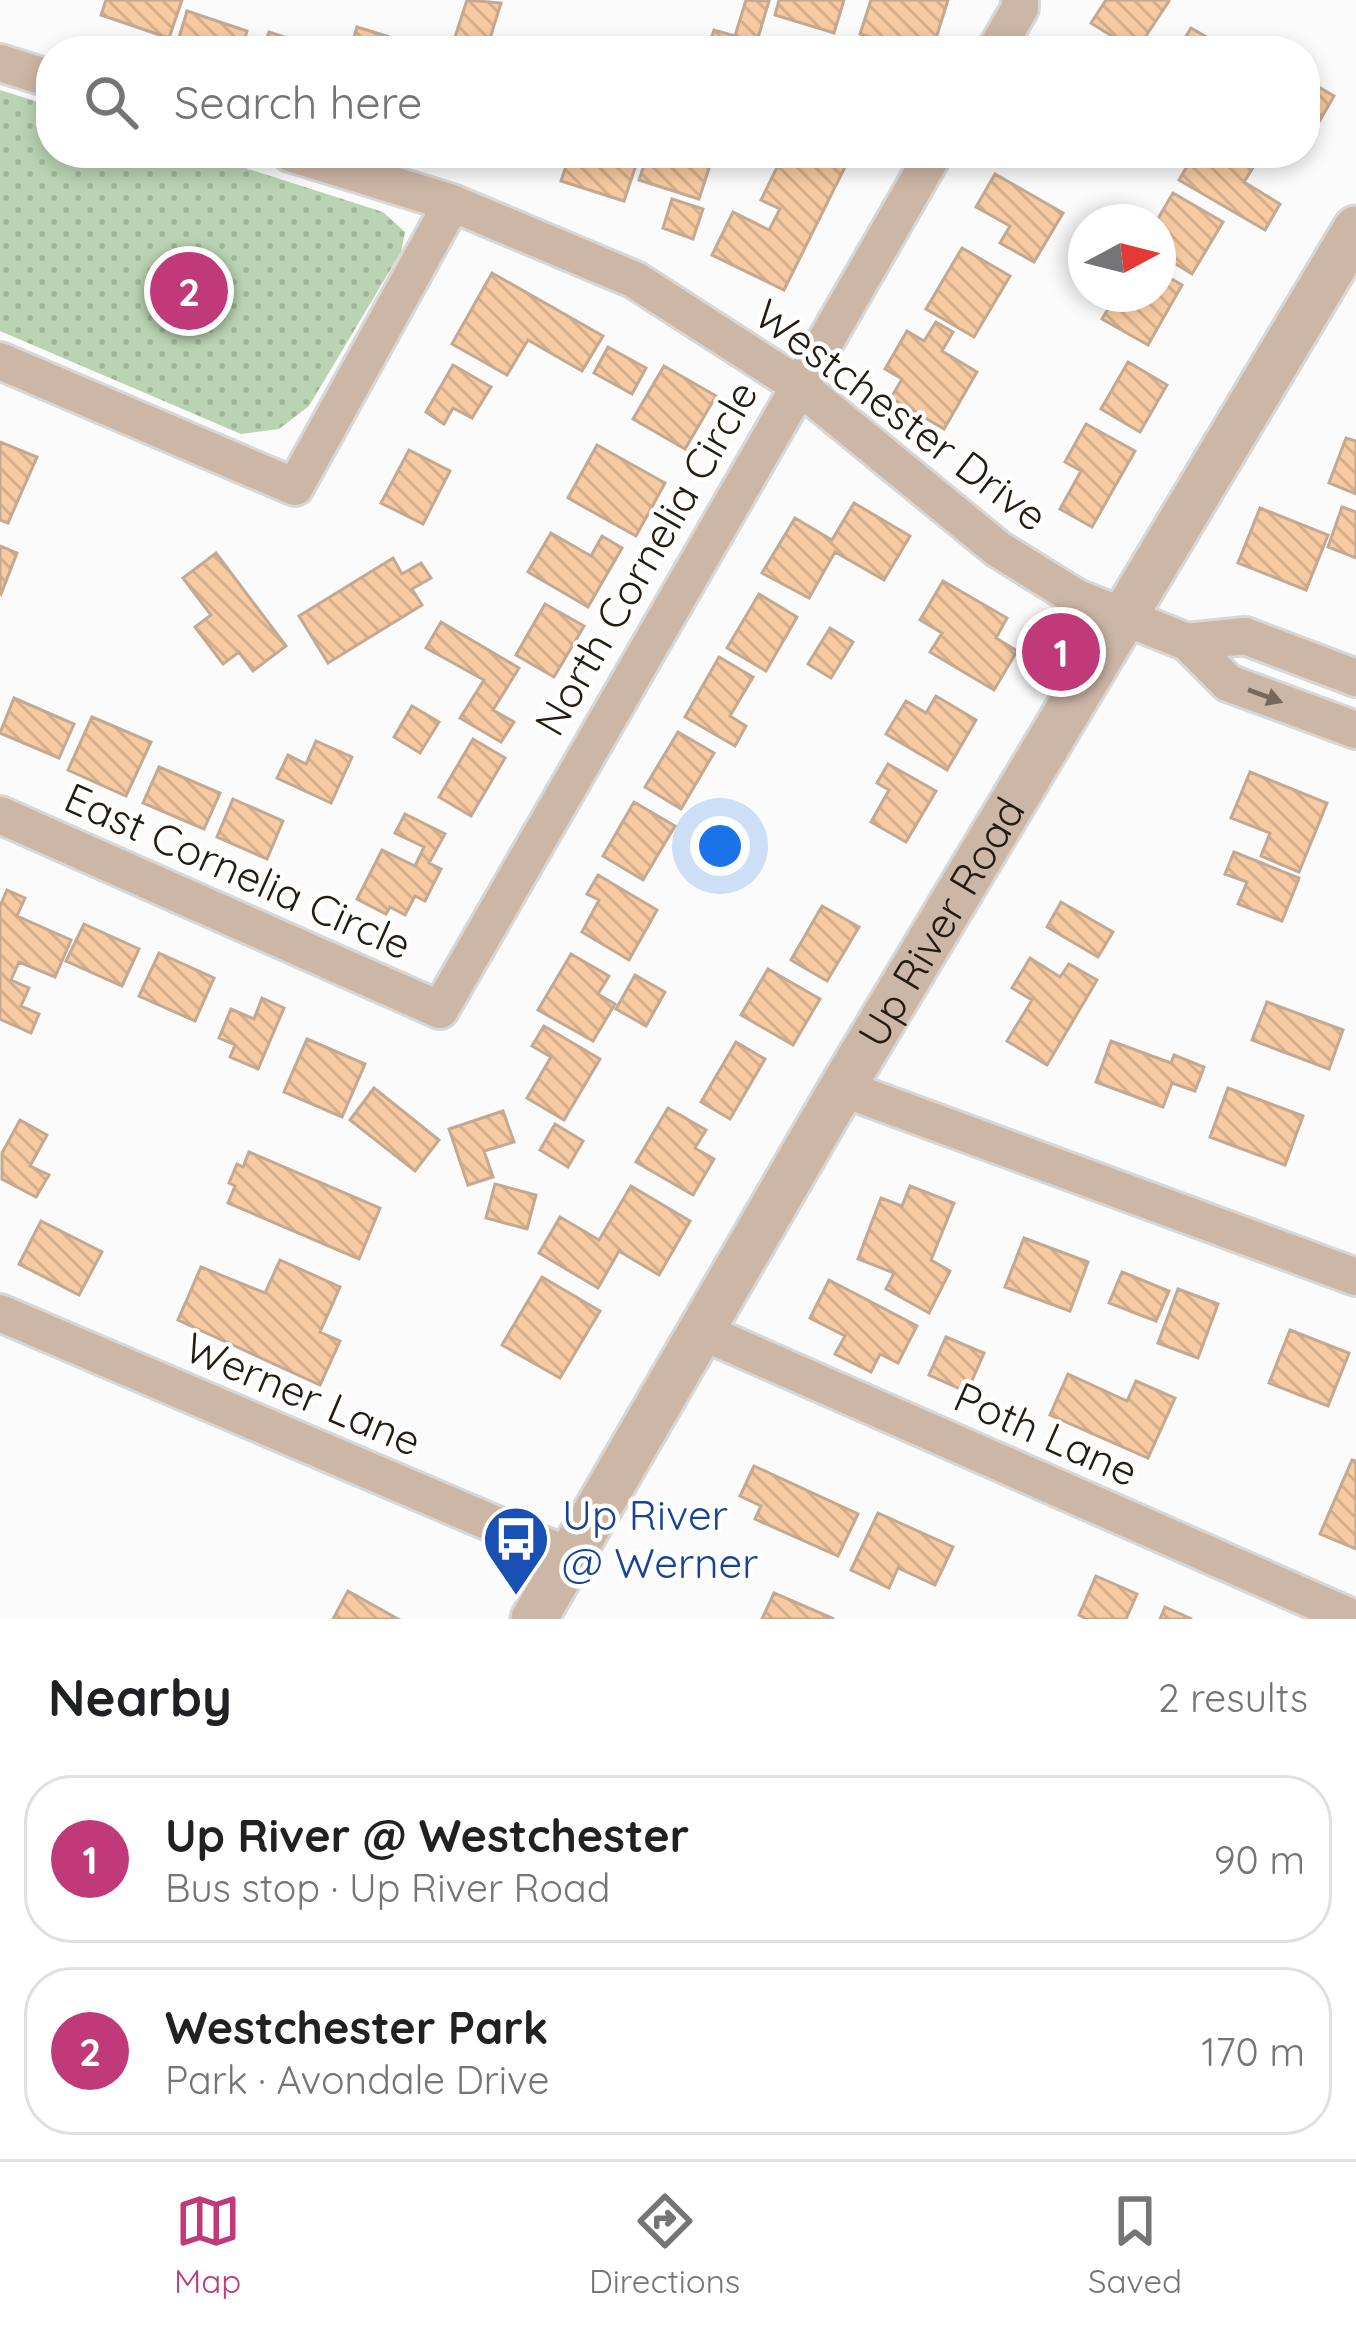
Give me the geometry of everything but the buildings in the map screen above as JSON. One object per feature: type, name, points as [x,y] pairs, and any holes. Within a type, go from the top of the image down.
[{"type":"street","points":[[1003,36],[1020,0]]},
{"type":"street","points":[[0,63],[36,74]]},
{"type":"street","name":"Westchester Drive","points":[[339,168],[452,203],[635,280],[798,385],[998,549],[1077,598],[1186,642]]},
{"type":"street","name":"North Cornelia Circle","points":[[440,1010],[925,168]]},
{"type":"street","points":[[0,361],[296,487],[452,203]]},
{"type":"street","name":"Up River Road","points":[[535,1619],[842,1088],[1356,229]]},
{"type":"street","points":[[1186,642],[1245,636],[1356,678]]},
{"type":"street","points":[[1186,642],[1228,682],[1356,730]]},
{"type":"street","name":"East Cornelia Circle","points":[[0,815],[440,1010]]},
{"type":"street","points":[[842,1088],[1356,1277]]},
{"type":"street","name":"Werner Lane","points":[[0,1313],[571,1557]]},
{"type":"street","name":"Poth Lane","points":[[701,1331],[1354,1619]]},
{"type":"green space","points":[[0,90],[36,101],[36,168],[245,168],[383,212],[405,232],[401,252],[309,406],[279,429],[241,434],[0,331]]},
{"type":"place","name":"Westchester Park","points":[[189,291]]},
{"type":"place","name":"Up River @ Westchester","points":[[1061,652]]},
{"type":"place","name":"Up River @ Werner","points":[[516,1598]]}]
